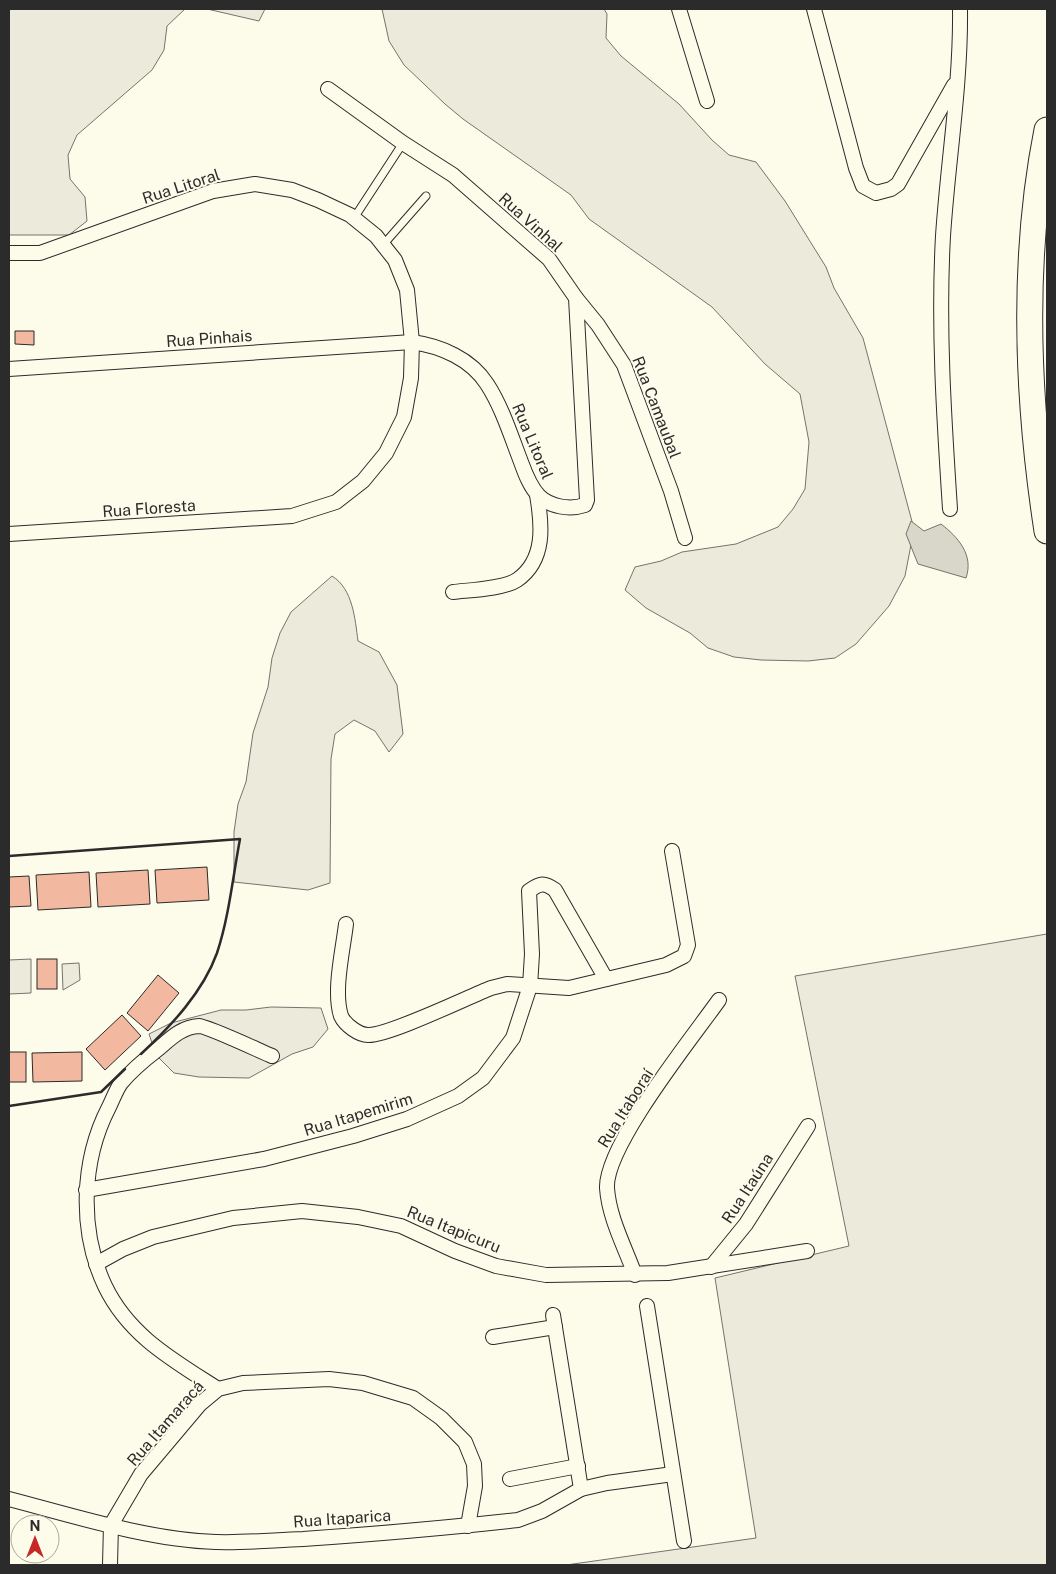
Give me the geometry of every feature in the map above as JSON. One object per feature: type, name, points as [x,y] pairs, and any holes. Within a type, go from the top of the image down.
[{"type":"highway","points":[[1047,130],[1032,234],[1031,345],[1039,477],[1047,531]]},
{"type":"street","points":[[679,9],[707,101]]},
{"type":"street","points":[[814,9],[856,168],[863,186],[876,193],[890,189],[898,184],[956,81]]},
{"type":"street","points":[[950,509],[944,420],[940,302],[956,81],[960,52],[960,9]]},
{"type":"street","name":"Rua Vinhal","points":[[328,89],[403,143],[454,176],[548,259],[576,298]]},
{"type":"street","name":"Rua Litoral","points":[[9,253],[40,254],[213,191],[255,184],[292,190],[354,218],[383,245],[396,260],[406,290],[412,342],[430,344],[449,352],[471,366],[486,382],[495,398],[528,479],[538,495],[550,505],[579,507],[585,505],[587,500],[576,298]]},
{"type":"street","name":"Rua Camaubal","points":[[576,298],[598,325],[624,364],[671,491],[685,538]]},
{"type":"street","name":"Rua Pinhais","points":[[9,369],[412,342]]},
{"type":"street","name":"Rua Floresta","points":[[9,534],[292,516],[336,502],[363,481],[386,454],[404,417],[411,378],[412,342]]},
{"type":"street","points":[[453,592],[495,586],[517,580],[530,566],[541,543],[538,495]]},
{"type":"street","points":[[346,924],[340,974],[341,1017],[352,1029],[368,1035],[388,1031],[490,988],[507,984],[568,988],[666,965],[684,956],[688,945],[672,850]]},
{"type":"street","name":"Rua Itapemirim","points":[[86,1190],[264,1159],[353,1136],[407,1119],[458,1096],[483,1078],[513,1038],[530,986],[532,954],[529,891],[538,884],[546,883],[555,890],[606,980]]},
{"type":"street","name":"Rua Itaboraí","points":[[635,1275],[610,1210],[607,1186],[612,1161],[636,1117],[719,1000]]},
{"type":"street","points":[[218,1389],[139,1334],[106,1287],[96,1264],[89,1227],[86,1190],[90,1159],[98,1133],[120,1085],[138,1065],[183,1029],[200,1026],[272,1056]]},
{"type":"street","name":"Rua Itaúna","points":[[711,1267],[746,1224],[808,1126]]},
{"type":"street","name":"Rua Itapicuru","points":[[96,1264],[123,1249],[153,1237],[233,1218],[302,1211],[358,1217],[401,1226],[455,1251],[496,1266],[546,1275],[635,1275],[711,1267],[807,1250]]},
{"type":"street","points":[[647,1306],[684,1541]]},
{"type":"street","points":[[493,1337],[554,1321],[581,1489]]},
{"type":"street","name":"Rua Itamaracá","points":[[111,1525],[141,1474],[200,1404],[218,1389],[243,1383],[329,1379],[363,1383],[413,1398],[441,1418],[465,1442],[474,1464],[475,1486],[468,1526]]},
{"type":"street","points":[[510,1479],[578,1466]]},
{"type":"street","name":"Rua Itaparica","points":[[9,1499],[111,1525],[181,1539],[216,1542],[361,1535],[518,1520],[542,1511],[581,1489],[607,1483],[673,1474]]},
{"type":"street","points":[[110,1565],[111,1525]]},
{"type":"lane","points":[[354,218],[403,143]]},
{"type":"lane","points":[[383,245],[426,196]]},
{"type":"shaded area","points":[[9,9],[185,9],[167,26],[164,50],[152,70],[77,135],[68,155],[70,179],[85,197],[87,221],[69,235],[9,235]]},
{"type":"shaded area","points":[[207,9],[265,9],[259,21]]},
{"type":"shaded area","points":[[382,9],[604,9],[607,14],[606,38],[621,56],[679,104],[712,140],[729,155],[756,162],[785,201],[826,267],[834,288],[863,338],[914,529],[905,576],[889,606],[856,644],[835,658],[808,661],[761,660],[734,657],[708,648],[690,633],[646,608],[625,590],[635,567],[661,561],[682,552],[736,544],[778,527],[793,509],[805,489],[809,442],[800,394],[765,364],[712,307],[589,219],[571,195],[463,119],[445,104],[404,65],[389,41]]},
{"type":"shaded area","points":[[911,521],[924,531],[941,524],[953,535],[966,554],[968,570],[966,578],[918,564],[906,534]]},
{"type":"shaded area","points":[[332,576],[349,596],[358,641],[379,652],[397,685],[403,734],[389,752],[375,731],[354,720],[335,734],[331,759],[330,883],[308,890],[234,882],[234,832],[238,804],[246,782],[253,733],[268,687],[272,658],[280,633],[291,612]]},
{"type":"shaded area","points":[[1047,934],[1047,1565],[566,1565],[756,1538],[715,1278],[849,1246],[795,976]]},
{"type":"shaded area","points":[[31,959],[31,993],[9,994],[9,960]]},
{"type":"shaded area","points":[[79,963],[80,980],[63,990],[62,964]]},
{"type":"shaded area","points":[[271,1007],[321,1008],[328,1029],[313,1047],[292,1054],[249,1078],[199,1077],[174,1073],[156,1055],[149,1034],[171,1023],[221,1010]]},
{"type":"building","points":[[15,331],[34,331],[34,345],[15,344]]},
{"type":"building","points":[[207,867],[209,900],[157,903],[155,870]]},
{"type":"building","points":[[148,870],[150,904],[98,907],[96,873]]},
{"type":"building","points":[[89,872],[91,907],[38,910],[36,875]]},
{"type":"building","points":[[29,876],[31,906],[9,907],[9,877]]},
{"type":"building","points":[[37,959],[57,959],[57,989],[37,989]]},
{"type":"building","points":[[158,975],[179,993],[148,1031],[127,1013]]},
{"type":"building","points":[[122,1015],[141,1036],[105,1070],[86,1049]]},
{"type":"building","points":[[9,1052],[26,1052],[26,1082],[9,1082]]},
{"type":"building","points":[[82,1052],[82,1081],[33,1082],[32,1053]]},
{"type":"wall","points":[[9,856],[240,839],[225,925],[211,967],[185,1008],[141,1054]]},
{"type":"wall","points":[[9,1106],[101,1092],[125,1069]]}]
